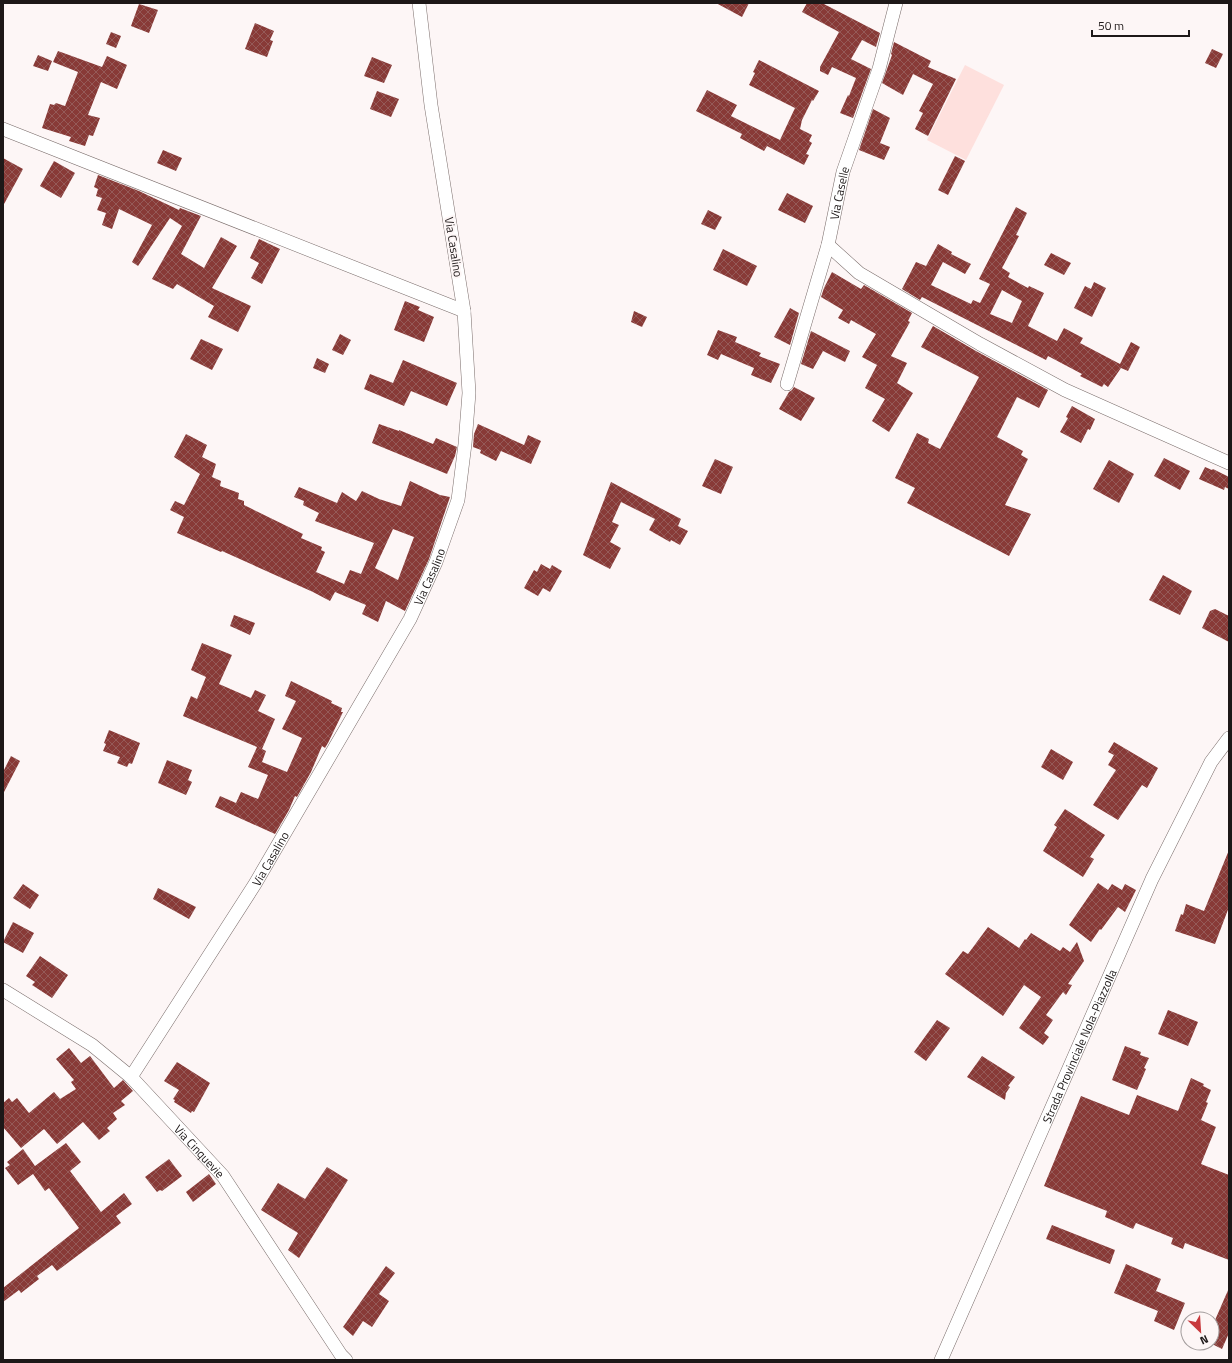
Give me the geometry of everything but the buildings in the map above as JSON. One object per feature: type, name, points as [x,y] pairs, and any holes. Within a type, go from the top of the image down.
[{"type":"street","name":"Via Casalino","points":[[131,1077],[255,884],[410,620],[436,562],[458,500],[465,444],[469,393],[464,310],[431,105],[420,3]]},
{"type":"street","name":"Via Caselle","points":[[787,384],[828,245],[843,172],[879,69],[896,3]]},
{"type":"street","points":[[3,129],[464,310]]},
{"type":"street","points":[[828,245],[859,273],[980,344],[1059,387],[1229,463]]},
{"type":"street","name":"Strada Provinciale Nola-Piazzolla","points":[[941,1360],[1152,879],[1211,762],[1229,738]]},
{"type":"street","name":"Via Cinquevie","points":[[3,990],[92,1045],[131,1077],[223,1176],[341,1355],[346,1360]]},
{"type":"shaded area","points":[[965,65],[1004,85],[966,160],[927,140]]}]
